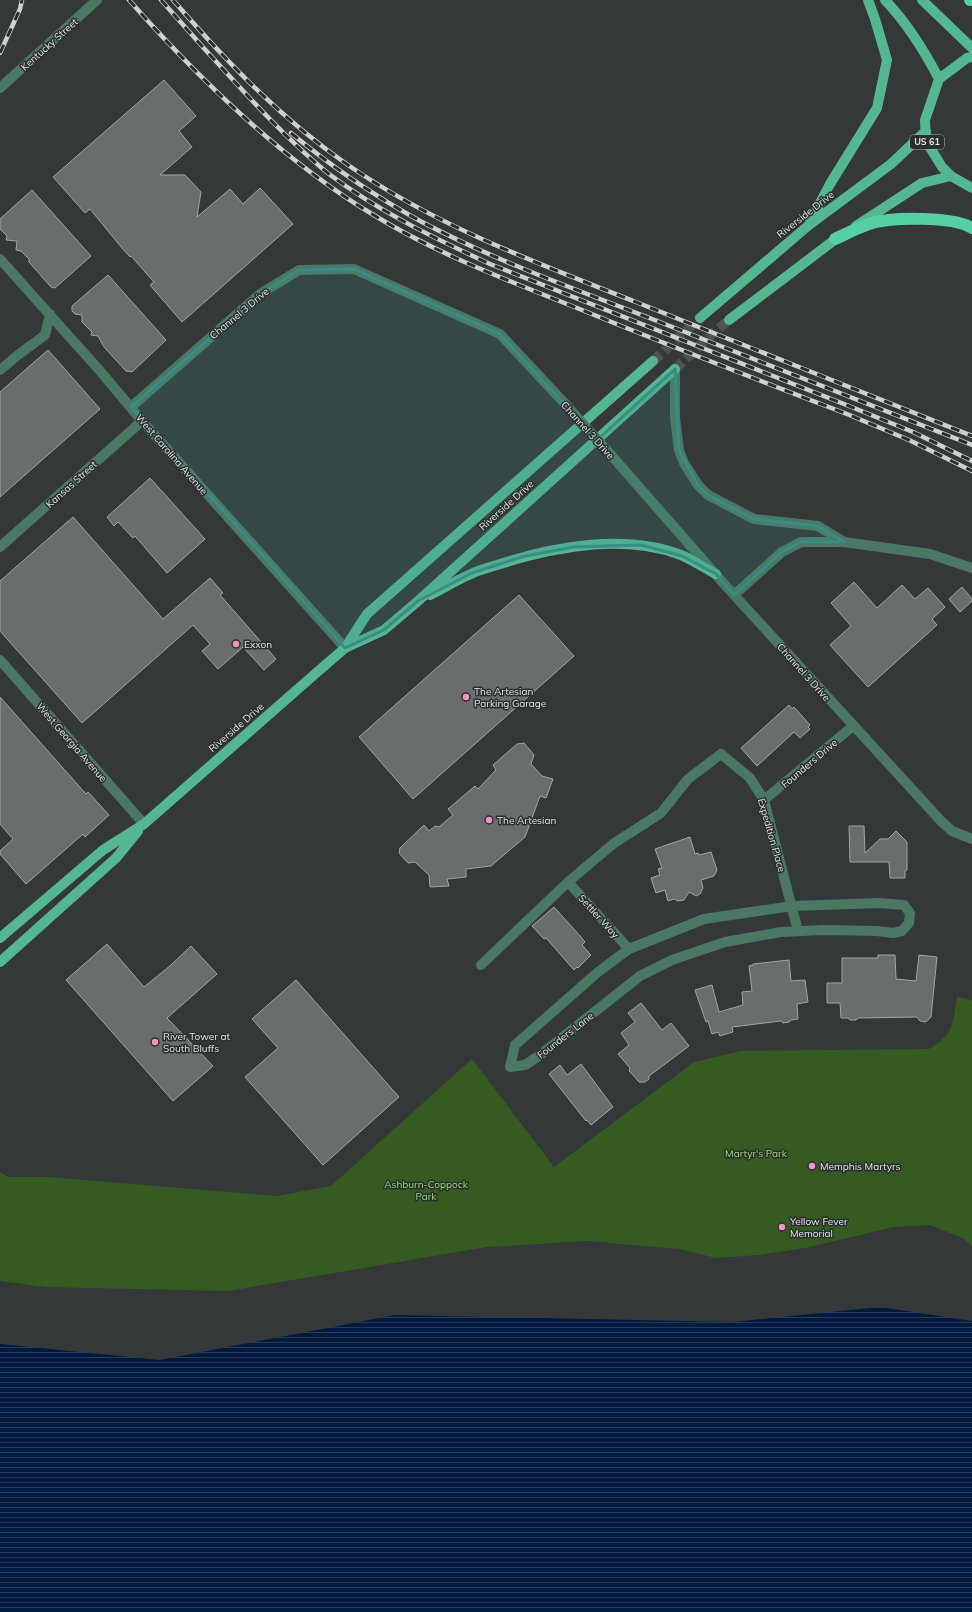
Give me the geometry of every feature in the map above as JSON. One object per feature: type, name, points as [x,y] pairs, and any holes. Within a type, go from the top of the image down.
[{"type":"highway","points":[[835,239],[870,224],[908,219],[941,219],[972,228]]},
{"type":"main road","points":[[808,225],[830,184],[877,108],[887,60],[875,18],[868,0]]},
{"type":"main road","points":[[885,0],[895,11],[926,54],[939,79],[967,58],[972,57]]},
{"type":"main road","points":[[922,0],[972,48]]},
{"type":"main road","name":"US 61","points":[[939,79],[925,120],[926,141],[942,167],[951,176],[972,188]]},
{"type":"main road","name":"Riverside Drive","points":[[700,318],[808,225],[891,164],[926,131]]},
{"type":"main road","points":[[729,320],[835,239],[922,183],[951,176]]},
{"type":"main road","name":"Riverside Drive","points":[[0,938],[103,850],[144,824],[344,648],[367,614],[653,361]]},
{"type":"main road","name":"Riverside Drive","points":[[344,648],[384,630],[675,369]]},
{"type":"main road","points":[[418,601],[478,571],[525,556],[582,546],[604,544],[641,545],[665,550],[682,556],[716,574]]},
{"type":"main road","name":"Riverside Drive","points":[[0,962],[116,858],[144,824]]},
{"type":"street","name":"Kentucky Street","points":[[0,88],[97,0]]},
{"type":"street","name":"West Carolina Avenue","points":[[0,259],[344,648]]},
{"type":"street","name":"Channel 3 Drive","points":[[131,407],[260,294],[299,270],[354,269],[500,334],[568,407],[734,595],[940,821],[952,831],[972,839]]},
{"type":"street","points":[[0,370],[45,335],[50,314]]},
{"type":"street","points":[[675,369],[675,418],[679,450],[684,463],[698,485],[708,495],[754,519],[818,526],[844,542]]},
{"type":"street","name":"Kansas Street","points":[[0,547],[142,421]]},
{"type":"street","points":[[734,595],[782,552],[801,542],[844,542],[871,545],[930,554],[972,568]]},
{"type":"street","name":"West Georgia Avenue","points":[[0,660],[144,824]]},
{"type":"street","name":"Founders Drive","points":[[764,800],[853,726]]},
{"type":"street","name":"Expedition Place","points":[[568,882],[613,844],[661,813],[688,779],[721,754],[750,778],[764,800],[798,931]]},
{"type":"street","points":[[481,965],[568,882]]},
{"type":"street","name":"Settler Way","points":[[568,882],[630,949]]},
{"type":"street","name":"Founders Lane","points":[[879,904],[904,905],[910,913],[909,923],[902,931],[893,933],[877,931],[830,930],[781,932],[725,942],[672,960],[640,976],[540,1056],[525,1065],[510,1067],[515,1044],[598,972],[630,949],[704,919],[792,906],[879,904]]},
{"type":"highlighted area","points":[[354,269],[500,334],[597,440],[675,369],[679,450],[698,485],[708,495],[754,519],[818,526],[844,542],[801,542],[782,552],[734,595],[716,574],[682,556],[641,545],[574,547],[525,556],[472,573],[418,601],[384,630],[345,648],[131,407],[260,294],[299,270]]},
{"type":"green space","points":[[957,996],[972,1001],[972,1246],[964,1239],[931,1225],[894,1227],[805,1248],[759,1255],[716,1258],[679,1249],[588,1241],[487,1247],[228,1291],[46,1287],[0,1281],[0,1172],[8,1177],[49,1177],[277,1196],[331,1186],[472,1059],[554,1167],[694,1062],[741,1051],[929,1049],[937,1044],[948,1033],[953,1021]]},
{"type":"water","points":[[880,1307],[972,1321],[972,1612],[0,1612],[0,1344],[160,1360],[395,1315],[732,1322]]},
{"type":"building","points":[[164,80],[196,116],[179,131],[192,147],[160,175],[185,175],[201,192],[197,217],[230,189],[243,204],[260,188],[293,224],[182,322],[150,285],[154,282],[122,248],[90,209],[85,213],[53,177]]},
{"type":"building","points":[[32,190],[91,256],[55,288],[51,287],[21,251],[16,250],[17,241],[6,240],[7,236],[0,229],[0,219]]},
{"type":"building","points":[[108,275],[166,340],[132,372],[126,371],[104,347],[98,336],[91,335],[92,332],[82,322],[82,315],[75,314],[72,311],[72,306]]},
{"type":"building","points":[[48,350],[100,409],[0,497],[0,392]]},
{"type":"building","points":[[150,478],[205,539],[167,573],[135,536],[133,538],[118,522],[114,526],[107,517]]},
{"type":"building","points":[[73,517],[163,619],[210,578],[223,593],[220,595],[276,659],[264,670],[243,647],[218,669],[202,651],[210,644],[193,625],[82,723],[0,631],[0,581]]},
{"type":"building","points":[[854,582],[877,608],[902,585],[915,599],[928,588],[945,607],[932,619],[937,625],[868,687],[830,645],[851,626],[831,603]]},
{"type":"building","points":[[962,587],[972,601],[960,612],[949,599]]},
{"type":"building","name":"The Artesian Parking Garage","points":[[519,595],[574,656],[413,799],[359,737]]},
{"type":"building","points":[[0,697],[86,794],[88,792],[109,815],[85,837],[83,834],[26,884],[0,854],[0,851],[13,839],[0,824]]},
{"type":"building","points":[[789,705],[792,709],[794,707],[810,725],[808,727],[810,729],[800,738],[794,732],[757,766],[741,748]]},
{"type":"building","name":"The Artesian","points":[[524,743],[534,755],[531,764],[542,776],[553,779],[546,798],[540,796],[525,837],[491,866],[466,869],[466,877],[447,879],[449,886],[430,887],[429,875],[415,862],[408,863],[399,853],[400,848],[424,825],[429,831],[435,826],[439,827],[453,815],[448,809],[475,786],[478,789],[496,770],[493,765],[517,744]]},
{"type":"building","points":[[849,826],[864,826],[865,853],[880,839],[888,839],[896,831],[907,842],[907,870],[905,871],[905,878],[890,878],[889,862],[850,862]]},
{"type":"building","points":[[690,837],[695,854],[698,853],[699,855],[711,852],[717,870],[714,876],[701,880],[703,888],[700,894],[696,896],[689,892],[684,900],[678,901],[674,899],[668,901],[665,890],[656,893],[651,878],[660,875],[658,869],[662,868],[655,849]]},
{"type":"building","points":[[554,907],[585,942],[582,945],[591,955],[574,970],[546,938],[544,939],[532,926]]},
{"type":"building","name":"River Tower at South Bluffs","points":[[107,944],[144,987],[191,946],[217,974],[167,1018],[213,1066],[173,1101],[66,980]]},
{"type":"building","points":[[878,955],[895,955],[896,979],[916,981],[919,955],[937,957],[931,1017],[926,1022],[920,1021],[917,1017],[858,1018],[856,1020],[850,1020],[848,1018],[841,1018],[840,1003],[827,1003],[827,983],[842,983],[842,958],[878,958]]},
{"type":"building","points":[[789,960],[791,981],[805,980],[808,1002],[797,1004],[798,1019],[783,1023],[781,1021],[732,1027],[733,1032],[720,1036],[718,1032],[712,1034],[708,1021],[706,1022],[695,990],[712,985],[719,1012],[743,1005],[742,992],[752,991],[749,966],[753,964]]},
{"type":"building","points":[[296,980],[399,1097],[323,1165],[245,1077],[278,1048],[252,1019]]},
{"type":"building","points":[[641,1003],[662,1030],[671,1023],[689,1046],[649,1076],[649,1079],[645,1082],[639,1082],[629,1071],[630,1068],[618,1054],[629,1045],[621,1033],[635,1022],[628,1013]]},
{"type":"building","points":[[581,1064],[613,1107],[591,1125],[587,1120],[586,1121],[549,1074],[560,1065],[567,1075]]},
{"type":"tunnel","points":[[653,361],[700,318]]},
{"type":"tunnel","points":[[675,369],[729,320]]},
{"type":"railway","points":[[0,53],[20,9],[22,0]]},
{"type":"railway","points":[[129,0],[213,88],[274,143],[338,192],[396,228],[445,253],[495,275],[847,414],[909,440],[972,471]]},
{"type":"railway","points":[[161,0],[235,82],[296,146],[329,174],[387,212],[427,234],[490,264],[913,432],[972,461]]},
{"type":"railway","points":[[173,0],[213,45],[277,109],[323,147],[348,165],[416,207],[525,258],[972,436]]},
{"type":"railway","points":[[291,133],[338,170],[371,192],[422,222],[478,249],[507,262],[972,445]]},
{"type":"place","name":"Exxon","points":[[236,644]]},
{"type":"place","name":"The Artesian Parking Garage","points":[[466,697]]},
{"type":"place","name":"The Artesian","points":[[489,820]]},
{"type":"place","name":"River Tower at South Bluffs","points":[[155,1042]]},
{"type":"place","name":"Memphis Martyrs","points":[[812,1166]]},
{"type":"place","name":"Yellow Fever Memorial","points":[[782,1227]]},
{"type":"park label","name":"Martyr's Park","points":[[756,1153]]},
{"type":"park label","name":"Ashburn-Coppock Park","points":[[426,1190]]}]
